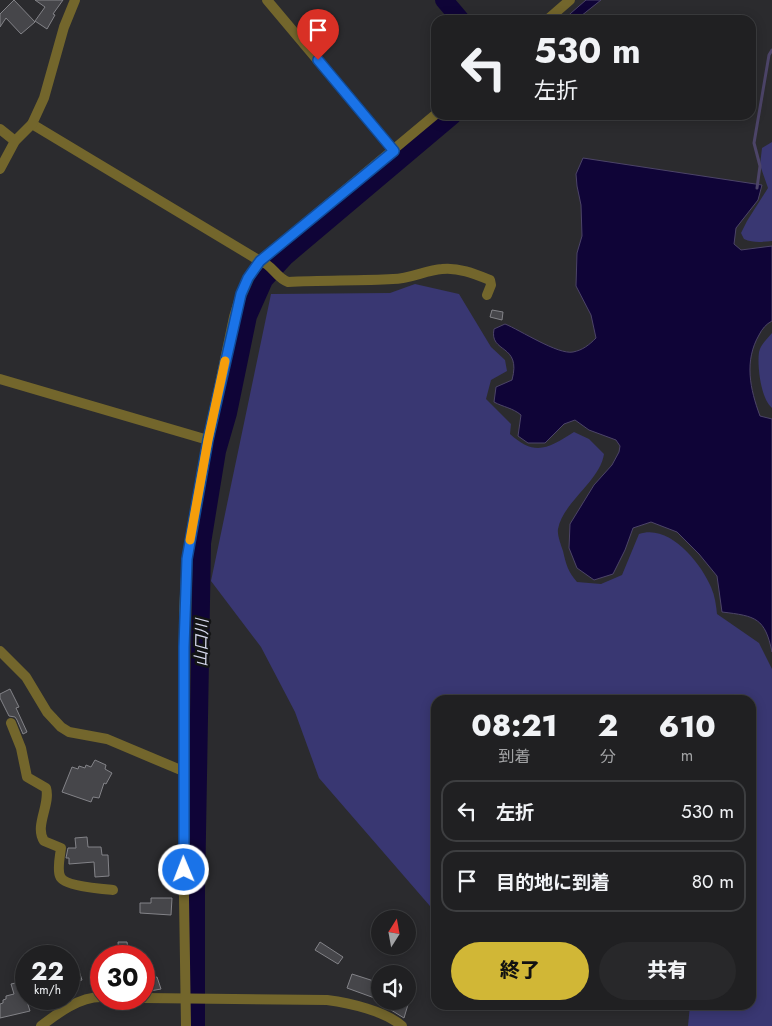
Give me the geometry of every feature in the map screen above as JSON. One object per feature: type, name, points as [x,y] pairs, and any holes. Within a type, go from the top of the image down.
[{"type":"street","points":[[0,169],[14,141],[32,124],[44,98],[64,26],[76,0]]},
{"type":"street","points":[[267,0],[394,151]]},
{"type":"street","points":[[553,15],[570,0]]},
{"type":"street","points":[[186,1026],[188,999],[183,771],[184,611],[187,559],[208,440],[232,327],[241,294],[248,278],[263,262],[431,118]]},
{"type":"street","points":[[32,124],[263,262],[280,278],[288,282],[395,280],[416,276],[440,268],[475,274],[490,280],[491,284],[487,295]]},
{"type":"street","points":[[0,129],[14,141]]},
{"type":"street","points":[[0,379],[208,440]]},
{"type":"street","points":[[0,652],[26,677],[47,712],[61,727],[69,732],[107,739],[183,771]]},
{"type":"street","points":[[11,723],[21,748],[27,777],[46,788],[48,794],[40,833],[44,841],[61,848],[59,874],[61,879],[68,883],[113,890]]},
{"type":"street","points":[[40,1026],[55,1014],[90,998]]},
{"type":"street","points":[[155,998],[328,1000],[344,1002],[396,1020],[402,1026]]},
{"type":"shaded area","points":[[586,0],[601,0],[582,15],[569,15]]},
{"type":"shaded area","points":[[772,142],[772,241],[751,241],[744,239],[741,233],[768,188],[760,165],[762,148]]},
{"type":"shaded area","points":[[583,158],[762,185],[758,200],[736,228],[734,244],[741,250],[772,246],[772,321],[764,327],[754,345],[751,355],[750,375],[760,416],[772,419],[772,652],[766,632],[757,621],[751,617],[722,612],[717,576],[677,532],[651,522],[633,528],[613,574],[594,580],[577,568],[569,548],[570,524],[594,485],[612,465],[620,446],[616,440],[589,430],[575,420],[564,424],[545,443],[528,443],[518,436],[521,415],[494,402],[496,387],[512,380],[514,368],[513,360],[509,354],[496,342],[494,329],[505,324],[549,346],[566,352],[580,350],[596,338],[591,315],[576,286],[577,253],[582,236],[581,205],[576,174]]},
{"type":"shaded area","points":[[415,284],[459,294],[491,347],[505,360],[507,371],[491,380],[486,399],[511,424],[510,434],[519,441],[527,446],[542,448],[574,432],[589,439],[604,454],[596,473],[567,510],[561,519],[558,529],[566,564],[577,582],[601,584],[622,575],[639,534],[650,532],[662,534],[682,547],[700,567],[711,587],[717,614],[759,643],[772,669],[772,1026],[688,1026],[690,1010],[756,1010],[756,695],[431,695],[431,907],[319,778],[295,712],[261,647],[211,581],[271,294],[390,293]]},
{"type":"shaded area","points":[[772,333],[772,408],[765,398],[759,374],[759,352],[764,342]]},
{"type":"building","points":[[14,0],[35,22],[21,34],[6,18],[0,27],[0,14]]},
{"type":"building","points":[[35,0],[63,0],[53,14],[55,15],[47,29],[35,21],[45,7]]},
{"type":"building","points":[[492,310],[503,312],[502,320],[490,317]]},
{"type":"building","points":[[10,689],[19,707],[16,708],[27,732],[23,734],[17,720],[15,717],[9,716],[0,698],[0,694]]},
{"type":"building","points":[[95,760],[106,765],[105,769],[112,773],[106,784],[104,783],[99,798],[93,797],[91,802],[62,792],[72,767],[78,769],[79,766],[85,768],[86,765],[91,767]]},
{"type":"building","points":[[87,837],[88,847],[101,847],[102,855],[108,855],[109,876],[95,877],[94,862],[69,864],[69,858],[66,858],[68,848],[76,848],[75,838]]},
{"type":"building","points":[[151,898],[172,898],[171,915],[140,913],[140,903],[151,903]]},
{"type":"building","points":[[118,942],[127,942],[127,945],[118,945]]},
{"type":"building","points":[[320,942],[343,957],[338,964],[315,950]]},
{"type":"building","points":[[352,974],[371,980],[371,997],[347,988]]},
{"type":"building","points":[[155,977],[157,977],[161,989],[155,990]]},
{"type":"building","points":[[15,983],[15,1010],[30,1011],[0,1018],[0,1004],[6,999],[6,996],[14,994],[11,984]]},
{"type":"building","points":[[391,1010],[406,1010],[404,1018]]},
{"type":"waterway","points":[[444,0],[457,15]]},
{"type":"waterway","points":[[757,188],[760,166],[754,143],[769,55],[772,50]]},
{"type":"waterway","name":"山口川","points":[[196,1026],[196,891],[202,543],[217,451],[228,413],[248,316],[264,280],[286,256],[447,120]]},
{"type":"slow traffic","points":[[190,540],[208,440],[225,361]]},
{"type":"route","points":[[184,870],[184,611],[187,559],[208,440],[234,317],[248,278],[260,261],[394,151],[318,60]]}]
